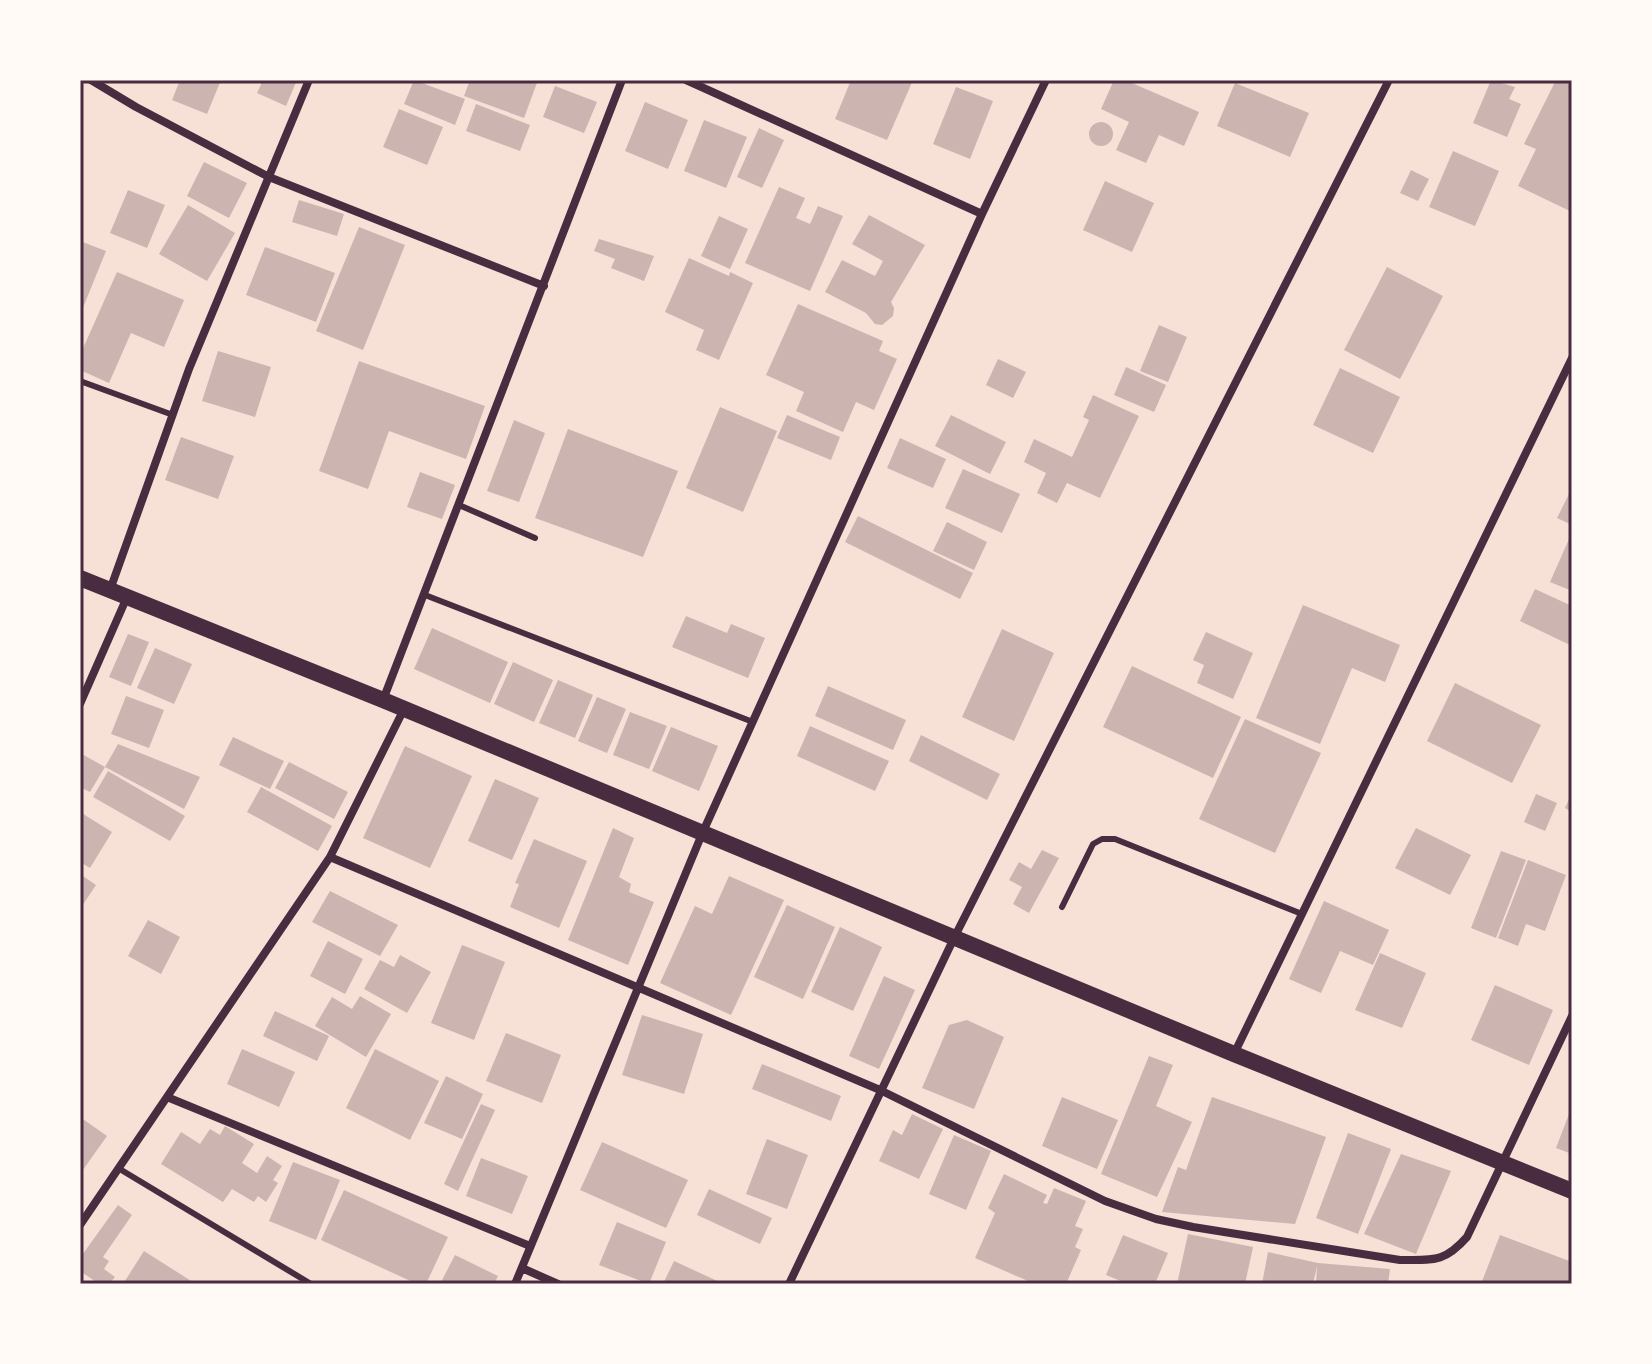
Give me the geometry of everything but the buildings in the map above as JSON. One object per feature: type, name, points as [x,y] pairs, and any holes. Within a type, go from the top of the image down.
[{"type":"main road","points":[[80,578],[1572,1191]]},
{"type":"street","points":[[91,80],[161,121],[269,177],[544,286]]},
{"type":"street","points":[[110,590],[173,415],[309,80]]},
{"type":"street","points":[[383,700],[622,80]]},
{"type":"street","points":[[686,80],[982,214]]},
{"type":"street","points":[[515,1284],[702,834],[982,214],[1046,80]]},
{"type":"street","points":[[789,1284],[954,938],[1389,80]]},
{"type":"street","points":[[1234,1054],[1572,358]]},
{"type":"street","points":[[80,704],[127,597]]},
{"type":"street","points":[[80,1225],[330,857],[404,709]]},
{"type":"street","points":[[330,857],[880,1090],[1105,1201],[1156,1219],[1266,1240],[1400,1260],[1433,1260],[1451,1255],[1467,1237],[1572,1016]]},
{"type":"street","points":[[167,1097],[530,1246]]},
{"type":"street","points":[[522,1268],[558,1284]]},
{"type":"lane","points":[[80,381],[173,415]]},
{"type":"lane","points":[[459,505],[535,538]]},
{"type":"lane","points":[[425,595],[753,722]]},
{"type":"lane","points":[[1062,907],[1093,844],[1102,839],[1115,839],[1302,914]]},
{"type":"lane","points":[[118,1168],[311,1284]]}]
